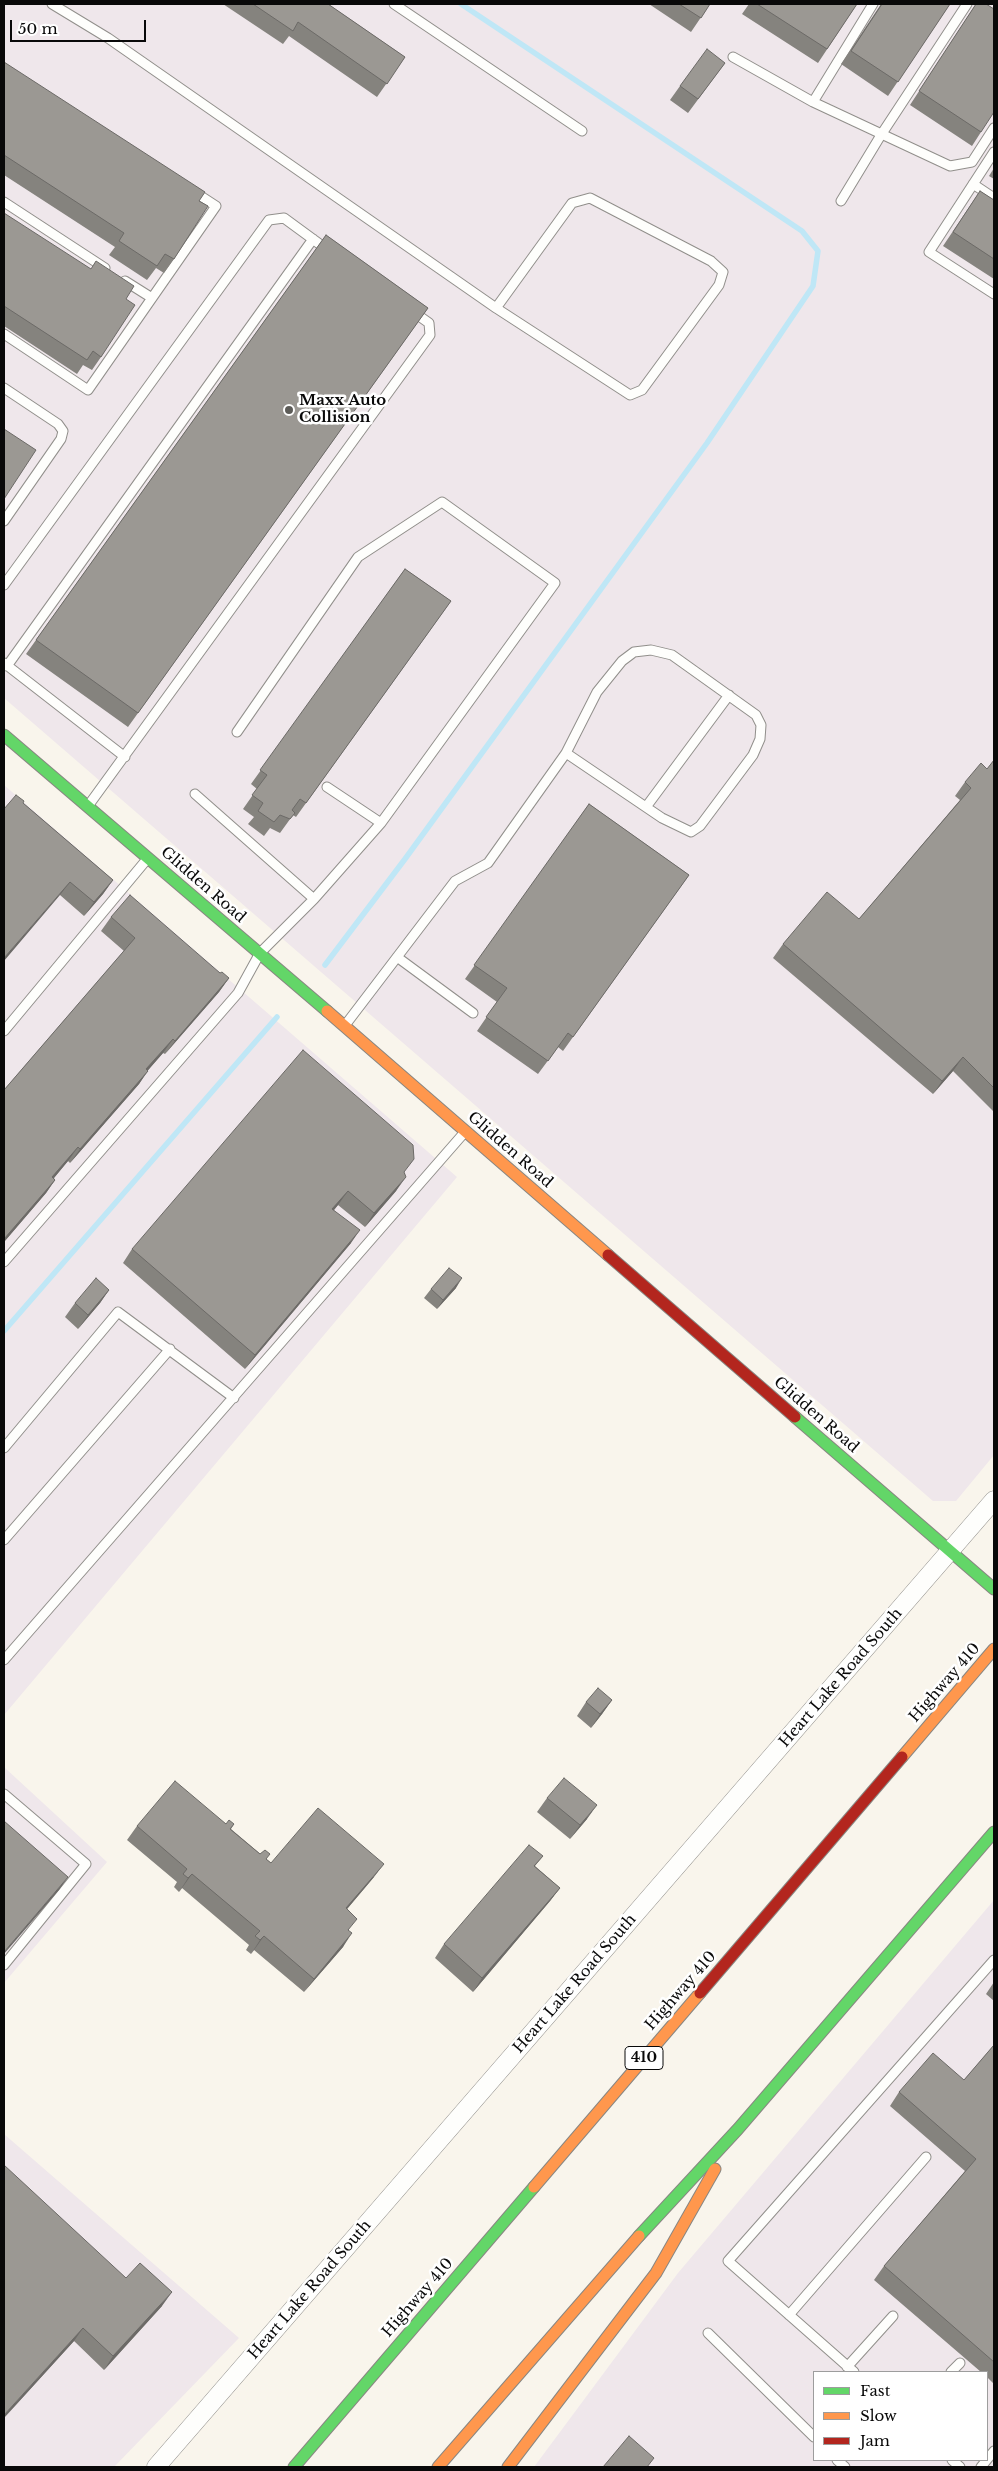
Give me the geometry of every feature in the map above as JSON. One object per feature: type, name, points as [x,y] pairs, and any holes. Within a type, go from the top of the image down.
[{"type":"main road","name":"Glidden Road","points":[[4,735],[260,953],[994,1589]]},
{"type":"main road","name":"Highway 410","points":[[294,2467],[994,1649]]},
{"type":"main road","points":[[438,2467],[646,2227],[738,2129],[994,1832]]},
{"type":"main road","points":[[508,2467],[656,2273],[738,2129]]},
{"type":"street","name":"Heart Lake Road South","points":[[156,2467],[994,1500]]},
{"type":"lane","points":[[52,4],[108,38],[496,308],[630,395],[642,390],[718,285],[723,272],[711,260],[590,198],[572,203],[496,308]]},
{"type":"lane","points":[[394,4],[582,131]]},
{"type":"lane","points":[[813,102],[873,4]]},
{"type":"lane","points":[[841,201],[881,135],[967,4]]},
{"type":"lane","points":[[733,57],[813,102],[950,166],[972,162],[994,128]]},
{"type":"lane","points":[[994,152],[929,252],[994,294]]},
{"type":"lane","points":[[4,334],[88,390],[216,206],[183,184]]},
{"type":"lane","points":[[973,184],[994,198]]},
{"type":"lane","points":[[4,202],[152,298]]},
{"type":"lane","points":[[4,585],[269,220],[284,218],[336,256]]},
{"type":"lane","points":[[125,757],[6,664],[313,239]]},
{"type":"lane","points":[[88,807],[430,335],[429,323],[406,306]]},
{"type":"lane","points":[[4,388],[58,424],[62,431],[61,439],[4,521]]},
{"type":"lane","points":[[4,1262],[238,992],[260,953],[314,899],[381,823],[555,583],[442,502],[358,557],[238,732]]},
{"type":"lane","points":[[344,1026],[455,881],[488,863],[566,752],[597,692],[622,661],[634,652],[651,650],[672,655],[756,715],[761,725],[760,739],[753,755],[700,826],[690,832],[674,825],[646,807],[566,752]]},
{"type":"lane","points":[[646,807],[729,695]]},
{"type":"lane","points":[[327,787],[381,823]]},
{"type":"lane","points":[[195,794],[314,899]]},
{"type":"lane","points":[[4,1031],[148,858]]},
{"type":"lane","points":[[397,957],[474,1013]]},
{"type":"lane","points":[[4,1660],[466,1131]]},
{"type":"lane","points":[[4,1448],[118,1312],[234,1398]]},
{"type":"lane","points":[[4,1540],[170,1349]]},
{"type":"lane","points":[[4,1794],[86,1864],[4,1965]]},
{"type":"lane","points":[[892,2316],[850,2370],[728,2261],[994,1960]]},
{"type":"lane","points":[[789,2315],[926,2157]]},
{"type":"lane","points":[[708,2333],[813,2436]]},
{"type":"lane","points":[[953,2371],[960,2363]]},
{"type":"shaded area","points":[[4,4],[994,4],[994,1455],[956,1501],[933,1501],[4,698]]},
{"type":"shaded area","points":[[4,785],[457,1177],[4,1715]]},
{"type":"shaded area","points":[[4,1767],[107,1862],[4,1983]]},
{"type":"shaded area","points":[[994,1900],[994,2467],[534,2467],[678,2273]]},
{"type":"shaded area","points":[[4,2134],[239,2338],[114,2467],[4,2467]]},
{"type":"building","points":[[253,4],[328,4],[405,57],[387,84],[298,22],[293,31]]},
{"type":"building","points":[[679,4],[710,4],[701,18]]},
{"type":"building","points":[[757,4],[857,4],[827,49]]},
{"type":"building","points":[[882,4],[950,4],[898,82],[851,51]]},
{"type":"building","points":[[976,4],[986,4],[994,9],[994,112],[981,132],[919,91]]},
{"type":"building","points":[[707,49],[725,63],[698,99],[680,86]]},
{"type":"building","points":[[4,62],[205,192],[199,201],[208,206],[174,259],[165,254],[157,266],[119,241],[124,233],[4,155]]},
{"type":"building","points":[[980,191],[994,200],[994,259],[953,232]]},
{"type":"building","points":[[4,213],[91,269],[96,261],[134,286],[126,299],[135,305],[101,357],[93,351],[87,360],[4,306]]},
{"type":"building","points":[[326,235],[428,308],[138,713],[36,640]]},
{"type":"building","points":[[4,429],[36,450],[4,499]]},
{"type":"building","points":[[405,569],[451,601],[306,803],[300,799],[292,810],[295,813],[290,819],[280,815],[274,822],[258,811],[263,803],[252,795],[267,775],[260,770]]},
{"type":"building","points":[[994,760],[994,1088],[963,1057],[942,1081],[783,944],[827,892],[859,919],[971,788],[965,782],[981,763],[987,769]]},
{"type":"building","points":[[16,795],[113,880],[94,902],[70,882],[4,958],[4,809]]},
{"type":"building","points":[[589,804],[689,875],[573,1037],[568,1033],[548,1061],[486,1017],[507,988],[474,965]]},
{"type":"building","points":[[130,895],[220,973],[222,972],[229,978],[175,1041],[173,1039],[146,1069],[148,1071],[80,1149],[78,1147],[52,1177],[55,1180],[4,1239],[4,1090],[135,938],[111,917]]},
{"type":"building","points":[[303,1050],[413,1145],[414,1159],[404,1172],[406,1177],[374,1213],[348,1191],[332,1209],[360,1230],[255,1355],[132,1249]]},
{"type":"building","points":[[449,1268],[462,1278],[443,1300],[431,1289]]},
{"type":"building","points":[[96,1278],[109,1290],[88,1315],[75,1303]]},
{"type":"building","points":[[598,1688],[612,1700],[600,1714],[586,1702]]},
{"type":"building","points":[[564,1778],[597,1805],[580,1825],[547,1798]]},
{"type":"building","points":[[175,1781],[226,1824],[229,1820],[234,1824],[230,1829],[260,1854],[265,1850],[270,1854],[266,1859],[271,1863],[318,1808],[384,1864],[346,1908],[357,1919],[348,1930],[352,1933],[314,1979],[264,1936],[260,1940],[255,1936],[260,1931],[192,1874],[188,1878],[183,1874],[187,1869],[137,1826]]},
{"type":"building","points":[[4,1821],[68,1877],[4,1952]]},
{"type":"building","points":[[529,1845],[543,1856],[534,1866],[560,1888],[482,1978],[444,1944]]},
{"type":"building","points":[[994,2045],[994,2362],[884,2266],[976,2159],[899,2092],[933,2053],[964,2080]]},
{"type":"building","points":[[4,2165],[126,2278],[140,2263],[172,2292],[113,2356],[83,2328],[4,2415]]},
{"type":"building","points":[[629,2436],[654,2458],[647,2467],[603,2467]]},
{"type":"waterway","points":[[325,965],[405,859],[707,443],[813,286],[818,251],[802,231],[461,4]]},
{"type":"waterway","points":[[4,1331],[277,1017]]},
{"type":"traffic: fast","points":[[4,735],[327,1011]]},
{"type":"traffic: fast","points":[[795,1417],[994,1589]]},
{"type":"traffic: fast","points":[[639,2236],[738,2129],[994,1832]]},
{"type":"traffic: fast","points":[[294,2467],[534,2187]]},
{"type":"traffic: slow","points":[[327,1011],[608,1255]]},
{"type":"traffic: slow","points":[[902,1757],[994,1649]]},
{"type":"traffic: slow","points":[[534,2187],[700,1993]]},
{"type":"traffic: slow","points":[[508,2467],[656,2273],[715,2169]]},
{"type":"traffic: slow","points":[[438,2467],[639,2236]]},
{"type":"traffic: jam","points":[[608,1255],[795,1417]]},
{"type":"traffic: jam","points":[[700,1993],[902,1757]]},
{"type":"place","name":"Maxx Auto Collision","points":[[289,410]]}]
